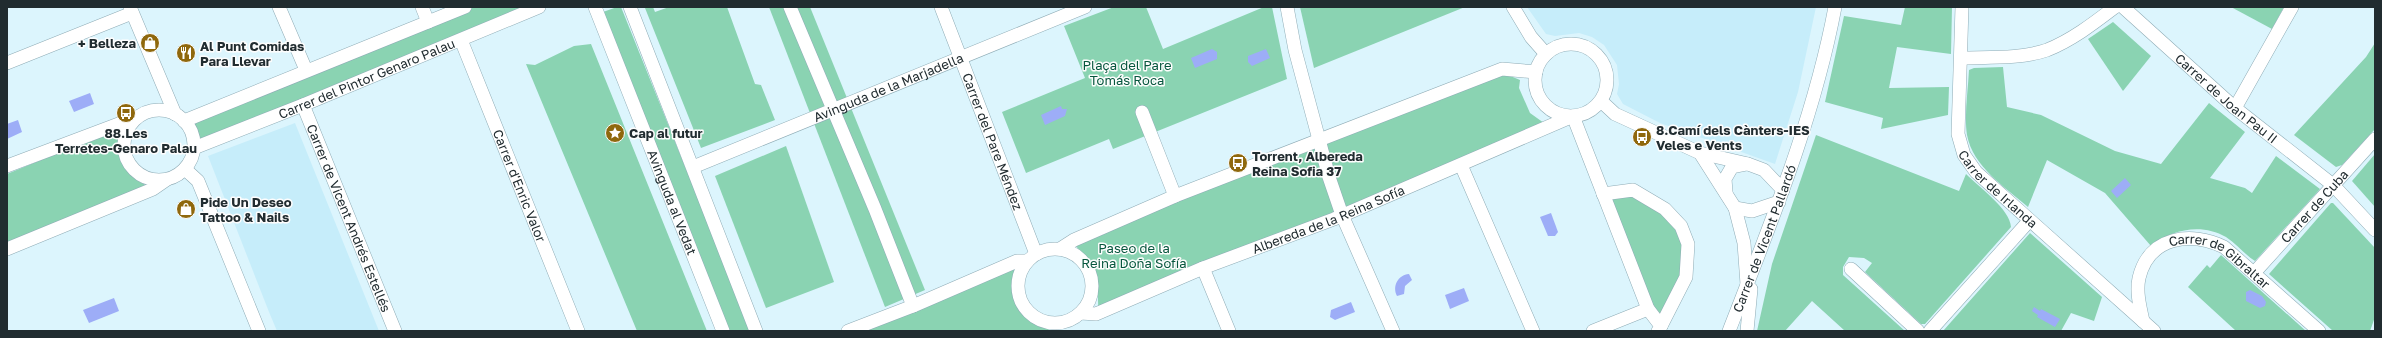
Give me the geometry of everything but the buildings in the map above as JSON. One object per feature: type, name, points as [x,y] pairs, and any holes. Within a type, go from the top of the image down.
[{"type":"street","points":[[279,7],[306,70]]},
{"type":"street","points":[[422,7],[428,22]]},
{"type":"street","points":[[180,118],[465,7]]},
{"type":"street","name":"Carrer del Pintor Genaro Palau","points":[[194,148],[303,106],[539,7]]},
{"type":"street","name":"Avinguda al Vedat","points":[[595,7],[723,331]]},
{"type":"street","points":[[630,7],[756,331]]},
{"type":"street","points":[[790,7],[875,209],[913,306]]},
{"type":"street","name":"Carrer del Pare Méndez","points":[[941,7],[962,57],[1032,258]]},
{"type":"street","name":"Avinguda de la Marjadella","points":[[693,167],[1085,7]]},
{"type":"street","points":[[1287,7],[1295,50],[1318,141],[1342,215],[1392,331]]},
{"type":"street","points":[[1513,7],[1531,37],[1546,54]]},
{"type":"street","name":"Carrer de Vicent Pallardó","points":[[1729,331],[1781,196],[1814,96],[1834,7]]},
{"type":"street","name":"Carrer de Irlanda","points":[[1962,7],[1958,134],[1964,155],[1976,172],[2029,221],[2154,331]]},
{"type":"street","points":[[1961,58],[2019,55],[2046,50],[2073,38],[2115,7]]},
{"type":"street","name":"Carrer de Joan Pau II","points":[[2123,7],[2235,108],[2333,185],[2375,230]]},
{"type":"street","points":[[2235,108],[2292,7]]},
{"type":"street","points":[[7,63],[131,10],[180,118]]},
{"type":"street","name":"Carrer d'Enric Valor","points":[[461,40],[578,331]]},
{"type":"street","points":[[1573,44],[1585,47],[1595,53],[1602,63],[1607,81],[1601,102],[1585,113],[1573,116],[1560,115],[1549,109],[1540,100],[1535,89],[1536,72],[1546,54],[1560,45],[1573,44]]},
{"type":"street","points":[[1060,249],[1074,240],[1175,196],[1502,69],[1536,72]]},
{"type":"street","points":[[1601,102],[1615,114],[1700,153],[1748,164],[1764,170],[1781,196],[1752,211],[1735,208]]},
{"type":"street","name":"Carrer de Vicent Andrés Estellés","points":[[303,106],[395,331]]},
{"type":"street","points":[[7,166],[154,110],[166,111],[180,118],[190,128],[194,148],[185,169],[177,176],[166,180],[153,189],[7,249]]},
{"type":"street","points":[[1142,112],[1175,196]]},
{"type":"street","points":[[139,116],[129,126],[123,141],[124,153],[129,165],[139,175],[150,180],[166,180]]},
{"type":"street","points":[[1573,116],[1648,309],[1659,328]]},
{"type":"street","name":"Albereda de la Reina Sofía","points":[[1081,313],[1096,314],[1203,268],[1342,215],[1573,116]]},
{"type":"street","name":"Carrer de Cuba","points":[[2254,274],[2375,139]]},
{"type":"street","points":[[1700,153],[1735,208],[1744,243],[1747,287]]},
{"type":"street","points":[[1726,193],[1725,180],[1732,166],[1748,164]]},
{"type":"street","points":[[1461,165],[1532,331]]},
{"type":"street","points":[[185,169],[198,181],[259,331]]},
{"type":"street","points":[[1603,194],[1633,190],[1665,209],[1681,226],[1688,244],[1686,277],[1659,328]]},
{"type":"street","points":[[1930,331],[2029,221]]},
{"type":"street","name":"Carrer de Gibraltar","points":[[2143,321],[2138,289],[2144,266],[2154,252],[2168,242],[2186,238],[2208,240],[2224,247],[2319,331]]},
{"type":"street","points":[[848,331],[913,306],[1017,261],[1032,258],[1048,249],[1060,249],[1074,254],[1084,262],[1090,273],[1093,286],[1091,298],[1081,313],[1061,327],[1039,320],[1022,304],[1018,282],[1021,271],[1032,258]]},
{"type":"street","points":[[1203,268],[1229,331]]},
{"type":"street","points":[[1851,269],[1918,331]]},
{"type":"street","points":[[1747,331],[1753,272]]},
{"type":"street","points":[[1592,331],[1648,309]]},
{"type":"shaded area","points":[[1527,7],[1816,7],[1798,92],[1775,164],[1660,123],[1623,104],[1617,94],[1619,84],[1617,65],[1604,45],[1592,37],[1579,33],[1555,36],[1546,34]]},
{"type":"shaded area","points":[[295,123],[379,331],[277,331],[269,312],[208,156]]},
{"type":"green space","points":[[466,7],[539,7],[194,148],[190,128],[184,121]]},
{"type":"green space","points":[[621,7],[751,331],[729,331],[603,12]]},
{"type":"green space","points":[[653,7],[655,12],[669,7],[727,7],[755,84],[761,85],[775,120],[701,148],[645,8]]},
{"type":"green space","points":[[769,7],[810,7],[925,290],[885,307]]},
{"type":"green space","name":"Plaça del Pare Tomás Roca","points":[[1114,7],[1146,7],[1163,49],[1264,7],[1272,7],[1287,79],[1113,149],[1109,139],[1026,173],[1002,112],[1085,78],[1064,26]]},
{"type":"green space","points":[[1300,7],[1465,7],[1314,68]]},
{"type":"green space","points":[[1905,7],[1952,7],[1951,54],[1897,47],[1889,88],[1949,87],[1948,115],[1881,129],[1883,118],[1825,102],[1844,16],[1901,25]]},
{"type":"green space","points":[[2231,7],[2284,7],[2272,29]]},
{"type":"green space","points":[[2113,22],[2151,56],[2123,91],[2088,39]]},
{"type":"green space","points":[[2375,43],[2375,129],[2342,165],[2336,167],[2294,135],[2366,57]]},
{"type":"green space","points":[[591,44],[707,331],[637,331],[526,64],[535,65],[574,46]]},
{"type":"green space","points":[[2003,67],[2007,107],[2041,115],[2115,151],[2161,164],[2209,103],[2245,132],[2210,178],[2245,188],[2252,193],[2276,156],[2320,189],[2255,261],[2226,237],[2207,230],[2197,229],[2178,232],[2168,235],[2151,246],[2105,193],[2047,160],[2028,207],[1991,176],[1983,167],[1970,146],[1967,135],[1966,111],[1969,70],[1974,68]]},
{"type":"green space","name":"Paseo de la Reina Doña Sofía","points":[[1503,73],[1520,80],[1519,88],[1530,113],[1544,123],[1098,313],[1098,289],[1094,271],[1077,247],[1068,238]]},
{"type":"green space","points":[[126,125],[120,145],[120,154],[123,162],[127,170],[133,176],[150,187],[7,244],[7,174]]},
{"type":"green space","points":[[1816,135],[1959,191],[1966,174],[2000,206],[2005,213],[2011,227],[1925,324],[1921,324],[1865,272],[1872,263],[1864,258],[1849,257],[1843,267],[1843,275],[1905,331],[1845,331],[1812,301],[1785,331],[1757,331],[1772,264]]},
{"type":"green space","points":[[786,146],[834,282],[766,308],[715,176]]},
{"type":"green space","points":[[2375,154],[2375,207],[2352,181]]},
{"type":"green space","points":[[1632,191],[1663,210],[1685,245],[1683,275],[1660,319],[1651,306],[1606,196]]},
{"type":"green space","points":[[2331,203],[2333,203],[2375,248],[2375,317],[2370,331],[2333,331],[2269,274]]},
{"type":"green space","points":[[2030,233],[2102,297],[2094,321],[2071,313],[2061,331],[1943,331]]},
{"type":"green space","points":[[2221,255],[2306,331],[2236,331],[2188,287],[2207,265],[2210,268]]},
{"type":"green space","points":[[1022,258],[1014,285],[1022,313],[1051,331],[848,331]]},
{"type":"water","points":[[1212,49],[1217,52],[1217,59],[1195,68],[1191,58]]},
{"type":"water","points":[[1266,49],[1270,58],[1252,66],[1248,62],[1248,56]]},
{"type":"water","points":[[90,93],[94,104],[74,112],[69,101]]},
{"type":"water","points":[[1061,106],[1062,109],[1067,109],[1065,116],[1045,125],[1041,115]]},
{"type":"water","points":[[18,120],[22,132],[7,139],[7,124]]},
{"type":"water","points":[[2125,178],[2131,185],[2117,198],[2111,191]]},
{"type":"water","points":[[1551,213],[1558,232],[1555,236],[1548,236],[1540,217]]},
{"type":"water","points":[[1409,274],[1412,280],[1405,286],[1404,294],[1397,296],[1395,288],[1397,282],[1402,276]]},
{"type":"water","points":[[1464,288],[1469,301],[1450,309],[1445,295]]},
{"type":"water","points":[[2250,290],[2262,296],[2266,302],[2265,306],[2260,308],[2246,301],[2246,292]]},
{"type":"water","points":[[114,298],[119,311],[89,323],[83,310]]},
{"type":"water","points":[[1351,302],[1355,312],[1335,320],[1330,317],[1331,310]]},
{"type":"water","points":[[2034,307],[2060,319],[2055,327],[2037,317],[2038,315],[2032,311]]},
{"type":"place","name":"+ Belleza","points":[[150,43]]},
{"type":"place","name":"Al Punt Comidas Para Llevar","points":[[186,53]]},
{"type":"place","name":"88.Les Terretes-Genaro Palau","points":[[126,113]]},
{"type":"place","name":"Cap al futur","points":[[615,133]]},
{"type":"place","name":"8.Camí dels Cànters-IES Veles e Vents","points":[[1642,137]]},
{"type":"place","name":"Torrent, Albereda Reina Sofia 37","points":[[1238,163]]},
{"type":"place","name":"Pide Un Deseo Tattoo & Nails","points":[[186,209]]}]
